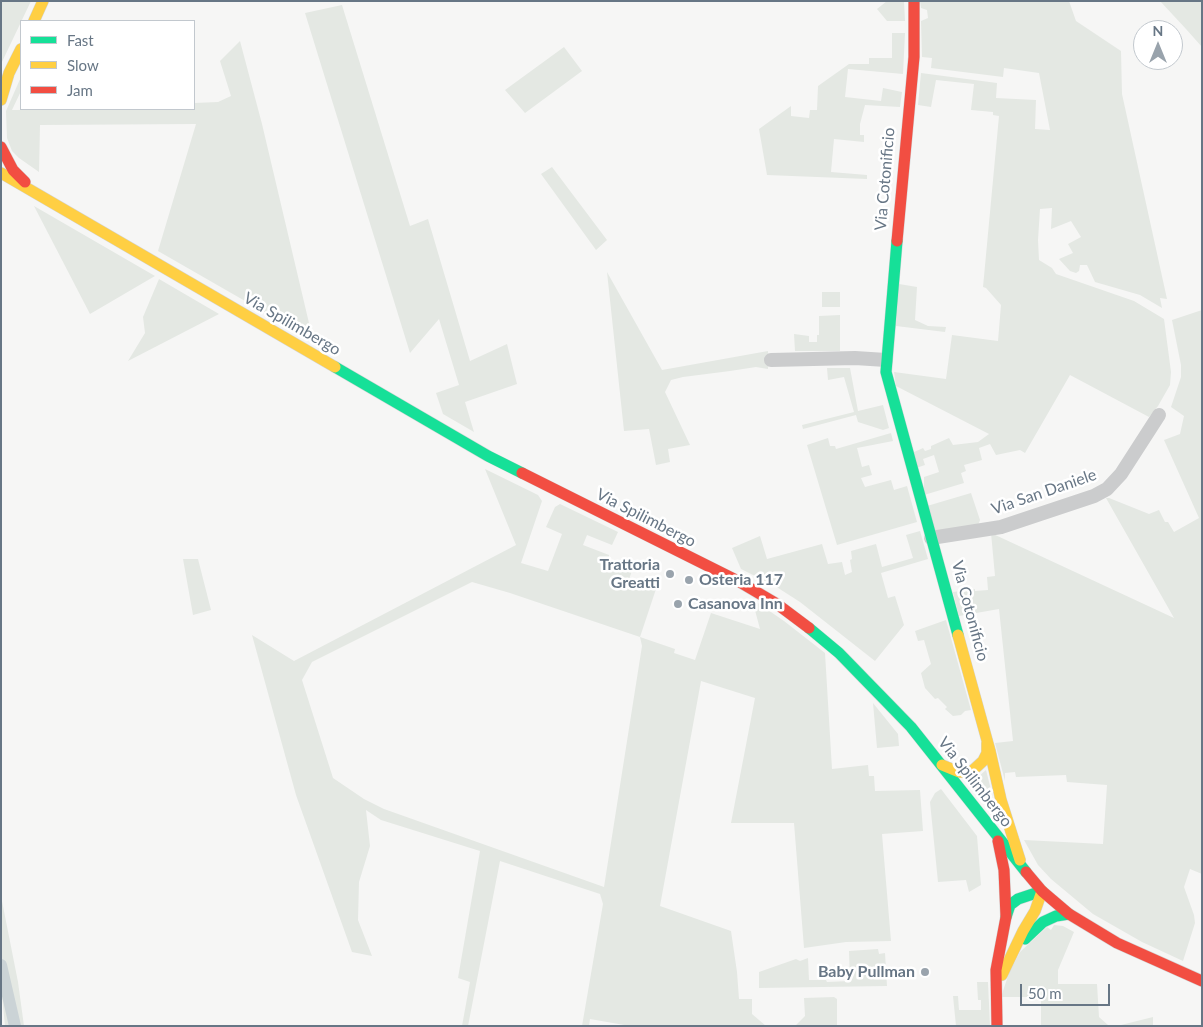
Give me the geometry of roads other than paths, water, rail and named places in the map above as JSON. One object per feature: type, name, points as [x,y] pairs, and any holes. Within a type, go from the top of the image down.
[{"type":"street","points":[[34,20],[43,1]]},
{"type":"street","name":"Via Cotonificio","points":[[914,1],[914,57],[886,360],[889,386],[987,742],[1001,800],[1024,871]]},
{"type":"street","points":[[1,100],[9,73],[20,51]]},
{"type":"street","points":[[1,147],[14,170],[36,194]]},
{"type":"street","name":"Via Spilimbergo","points":[[1,173],[488,456],[738,581],[777,604],[814,631],[851,664],[911,727],[1024,871],[1042,891],[1069,914],[1117,943],[1202,981]]},
{"type":"street","points":[[771,360],[856,358],[886,360]]},
{"type":"street","name":"Via San Daniele","points":[[931,538],[1001,527],[1094,496],[1107,489],[1121,474],[1159,414]]},
{"type":"street","points":[[942,765],[959,772],[971,772],[983,762],[987,742]]},
{"type":"street","points":[[998,838],[1006,890],[1006,916]]},
{"type":"street","points":[[998,1026],[996,970],[1006,916],[1010,905],[1018,898],[1042,891]]},
{"type":"street","points":[[996,996],[1003,970],[1035,911],[1042,891]]},
{"type":"street","points":[[1014,948],[1043,922],[1056,916],[1069,914]]},
{"type":"waterway","points":[[1,965],[15,1026]]},
{"type":"place","name":"Trattoria Greatti","points":[[670,574]]},
{"type":"place","name":"Osteria 117","points":[[689,580]]},
{"type":"place","name":"Casanova Inn","points":[[678,604]]},
{"type":"place","name":"Baby Pullman","points":[[925,972]]}]
